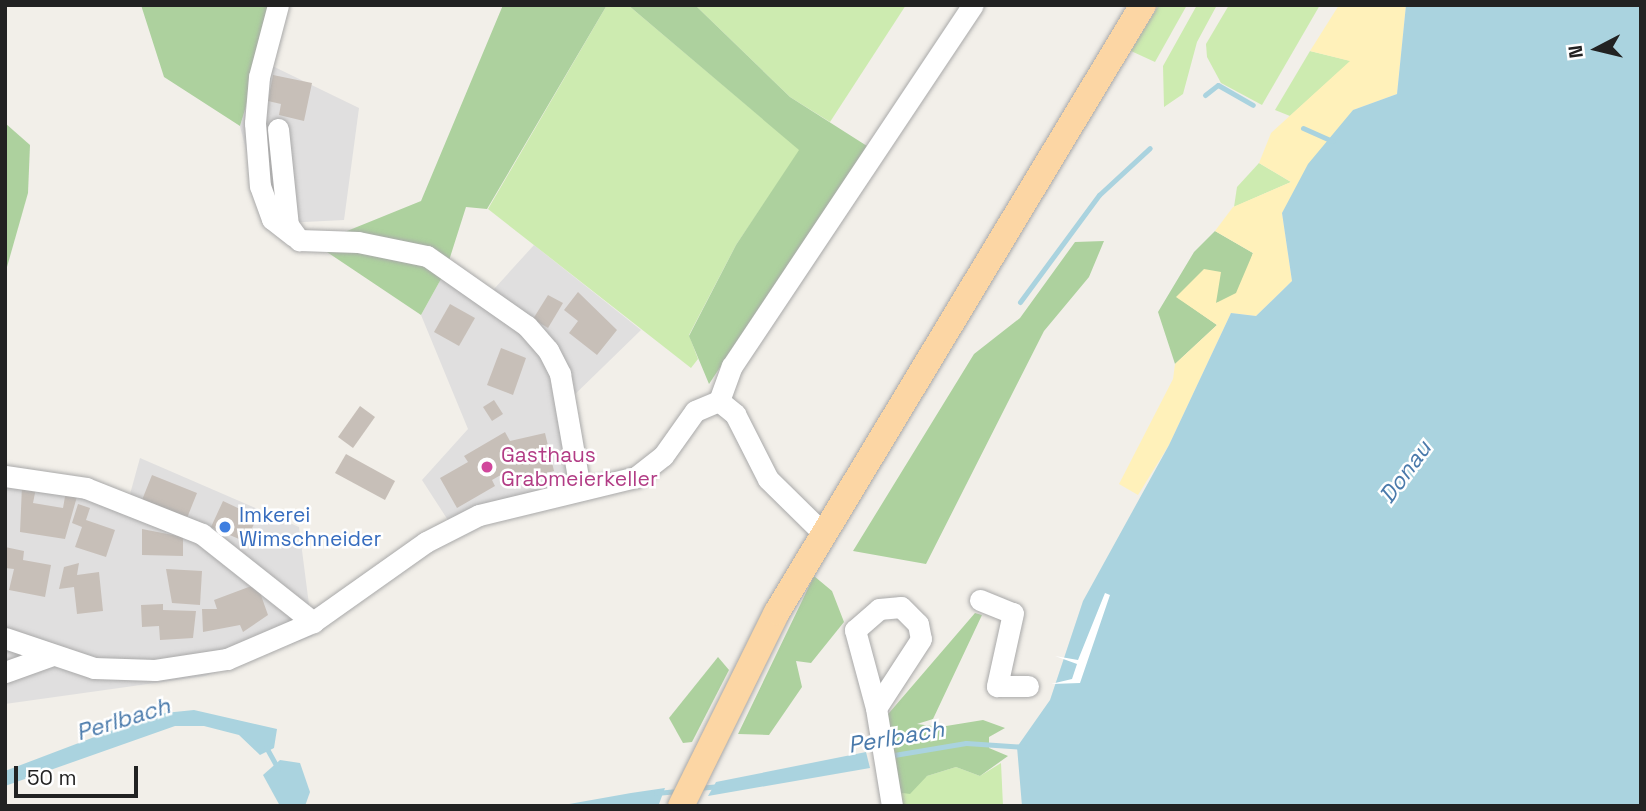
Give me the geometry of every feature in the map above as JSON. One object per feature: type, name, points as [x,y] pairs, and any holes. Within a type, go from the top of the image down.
[{"type":"main road","points":[[681,806],[712,739],[822,533],[1143,5]]},
{"type":"street","points":[[278,5],[258,77],[260,186],[272,219],[299,240],[358,242],[427,256],[527,326],[560,374],[580,489]]},
{"type":"street","points":[[5,638],[50,656],[94,668],[177,668],[227,659],[313,622],[426,542],[479,515],[580,489],[621,482],[648,470],[695,411],[719,401],[732,366],[973,5]]},
{"type":"street","points":[[278,129],[288,225],[299,240]]},
{"type":"street","points":[[719,401],[735,414],[768,479],[822,533]]},
{"type":"street","points":[[5,476],[86,488],[202,534],[313,622]]},
{"type":"street","points":[[980,600],[1013,613],[997,686],[1027,686]]},
{"type":"street","points":[[5,671],[50,656]]},
{"type":"street","points":[[875,714],[891,804]]},
{"type":"shaded area","points":[[260,60],[359,108],[344,220],[265,224],[240,126]]},
{"type":"shaded area","points":[[534,245],[641,330],[566,403],[580,489],[453,528],[422,480],[468,429],[421,315],[446,270],[484,300]]},
{"type":"shaded area","points":[[140,458],[299,527],[313,636],[205,676],[5,704],[5,476],[127,505]]},
{"type":"green space","points":[[141,5],[287,5],[260,60],[240,126],[164,77]]},
{"type":"green space","points":[[503,5],[607,5],[487,209],[466,207],[446,270],[421,315],[315,244],[421,201]]},
{"type":"green space","points":[[607,5],[628,5],[800,150],[736,245],[689,335],[698,359],[691,368],[488,209]]},
{"type":"green space","points":[[628,5],[695,5],[790,97],[867,146],[709,384],[689,336],[736,245],[799,150]]},
{"type":"green space","points":[[695,5],[906,5],[830,122],[790,97]]},
{"type":"green space","points":[[1159,5],[1187,5],[1155,62],[1131,51]]},
{"type":"green space","points":[[1197,5],[1217,5],[1197,42],[1183,94],[1164,107],[1163,66]]},
{"type":"green space","points":[[1229,5],[1320,5],[1262,105],[1221,83],[1207,57],[1206,44]]},
{"type":"green space","points":[[1310,51],[1351,61],[1290,116],[1275,110]]},
{"type":"green space","points":[[5,123],[30,145],[28,193],[5,274]]},
{"type":"green space","points":[[1259,163],[1291,182],[1234,207],[1237,187]]},
{"type":"green space","points":[[1215,231],[1253,253],[1239,296],[1216,303],[1177,297],[1217,325],[1175,364],[1158,312],[1194,252]]},
{"type":"green space","points":[[1104,241],[1089,277],[1044,331],[926,564],[853,551],[974,354],[1020,318],[1075,242]]},
{"type":"green space","points":[[814,576],[832,591],[844,622],[811,663],[796,661],[802,687],[769,735],[738,734]]},
{"type":"green space","points":[[975,613],[982,615],[933,719],[917,724],[940,727],[983,720],[1005,728],[989,737],[989,748],[1008,756],[980,776],[956,767],[927,776],[910,794],[895,792],[883,720]]},
{"type":"green space","points":[[718,657],[729,670],[692,742],[683,743],[669,718]]},
{"type":"green space","points":[[1001,763],[1003,806],[896,806],[895,792],[927,776],[956,767],[980,776]]},
{"type":"sand","points":[[1339,5],[1406,5],[1397,94],[1353,110],[1282,213],[1292,281],[1256,316],[1231,313],[1169,445],[1138,495],[1119,484],[1173,379],[1175,364],[1217,325],[1176,297],[1204,269],[1221,272],[1216,303],[1236,293],[1253,253],[1215,231],[1233,207],[1291,182],[1259,163],[1271,133],[1350,61],[1310,51]]},
{"type":"water","name":"Donau","points":[[1406,5],[1641,5],[1641,806],[1022,806],[1017,747],[1050,700],[1083,601],[1169,445],[1231,313],[1256,316],[1292,281],[1282,213],[1308,164],[1353,110],[1397,94]]},
{"type":"water","points":[[194,710],[277,729],[274,748],[260,755],[239,735],[204,726],[175,726],[5,786],[5,771],[155,714]]},
{"type":"water","points":[[866,752],[870,768],[708,796],[716,782]]},
{"type":"water","points":[[280,760],[300,763],[310,792],[305,806],[280,806],[263,775]]},
{"type":"water","points":[[665,788],[659,804],[558,806],[631,793]]},
{"type":"pier","points":[[1105,593],[1110,595],[1080,683],[1051,684],[1072,679],[1077,664],[1055,656],[1078,660]]},
{"type":"building","points":[[273,75],[312,83],[304,121],[279,115],[281,104],[268,101]]},
{"type":"building","points":[[578,292],[617,330],[597,355],[569,333],[578,321],[564,310]]},
{"type":"building","points":[[548,295],[563,303],[548,328],[533,319]]},
{"type":"building","points":[[450,304],[475,318],[459,346],[434,332]]},
{"type":"building","points":[[501,348],[526,358],[513,395],[487,385]]},
{"type":"building","points":[[494,400],[503,414],[492,421],[483,407]]},
{"type":"building","points":[[360,406],[375,417],[353,448],[338,437]]},
{"type":"building","name":"Gasthaus Grabmeierkeller","points":[[505,432],[510,441],[545,433],[554,471],[511,483],[506,472],[492,480],[495,486],[457,508],[440,478],[468,462],[464,456]]},
{"type":"building","points":[[346,454],[395,481],[385,500],[335,473]]},
{"type":"building","points":[[152,475],[197,493],[187,518],[142,500]]},
{"type":"building","points":[[22,486],[36,488],[33,503],[63,508],[66,491],[78,493],[65,539],[20,532]]},
{"type":"building","points":[[223,501],[257,517],[246,542],[211,527]]},
{"type":"building","points":[[78,504],[90,508],[86,520],[115,530],[106,557],[75,547],[82,527],[72,523]]},
{"type":"building","points":[[142,529],[183,537],[183,556],[142,555]]},
{"type":"building","points":[[5,547],[24,551],[23,560],[51,565],[45,597],[9,590],[14,569],[5,568]]},
{"type":"building","points":[[79,563],[77,575],[99,572],[103,611],[77,614],[74,587],[59,589],[64,567]]},
{"type":"building","points":[[166,569],[202,571],[200,605],[172,603]]},
{"type":"building","points":[[257,584],[268,615],[243,632],[240,625],[203,632],[202,609],[217,609],[214,600]]},
{"type":"building","points":[[163,604],[163,610],[196,611],[193,638],[160,640],[159,626],[142,627],[141,605]]},
{"type":"waterway","points":[[1205,95],[1218,85],[1253,105]]},
{"type":"waterway","points":[[1303,128],[1332,141]]},
{"type":"waterway","points":[[1020,302],[1099,195],[1150,148]]},
{"type":"waterway","name":"Perlbach","points":[[888,756],[966,743],[1024,747]]},
{"type":"waterway","name":"Perlbach","points":[[266,747],[278,769]]},
{"type":"waterway","name":"Perlbach","points":[[698,788],[720,786]]},
{"type":"waterway","name":"Perlbach","points":[[656,793],[678,791]]},
{"type":"place","name":"Gasthaus Grabmeierkeller","points":[[487,467]]},
{"type":"place","name":"Imkerei Wimschneider","points":[[225,527]]}]
